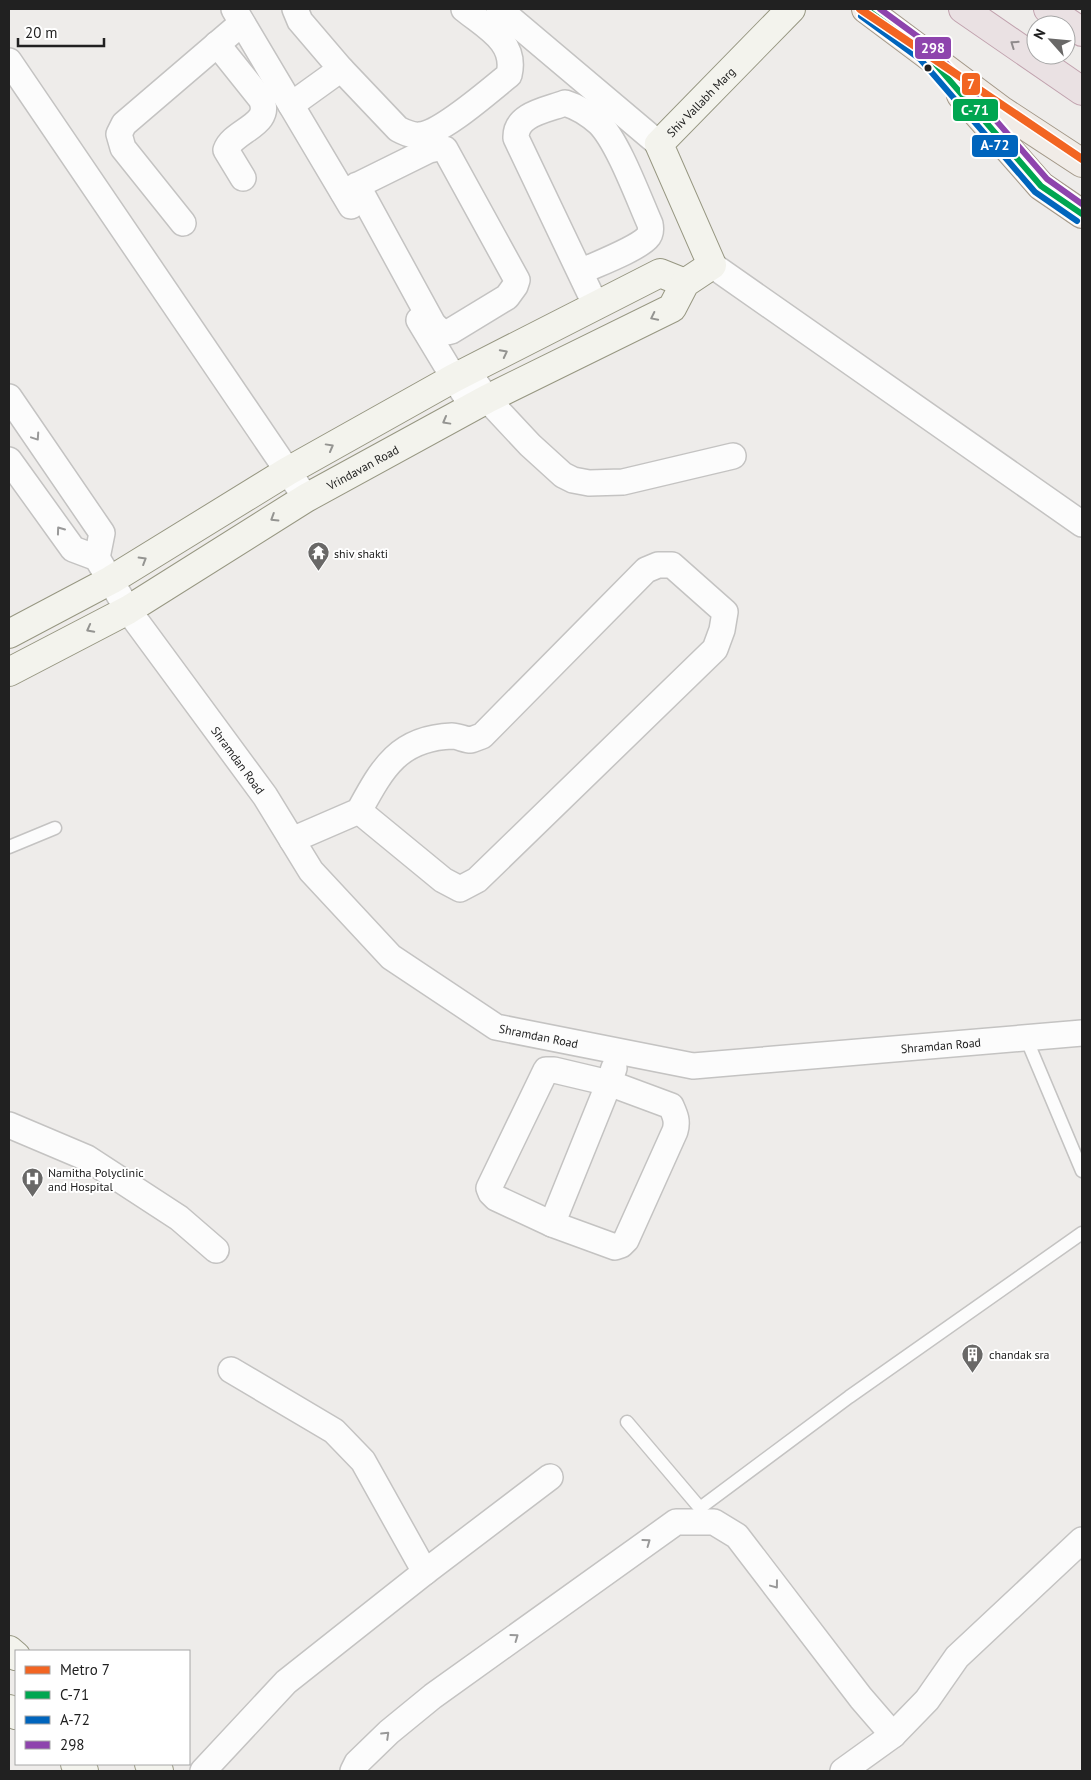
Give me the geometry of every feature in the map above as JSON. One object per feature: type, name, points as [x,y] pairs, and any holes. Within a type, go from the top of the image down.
[{"type":"highway","points":[[964,9],[1082,92]]},
{"type":"highway","points":[[1048,9],[1082,32]]},
{"type":"main road","points":[[866,9],[1001,110],[1082,163]]},
{"type":"main road","points":[[926,54],[1041,186],[1082,214]]},
{"type":"street","points":[[295,9],[300,21],[398,130],[420,136],[439,130],[509,75],[512,65],[507,46],[464,9]]},
{"type":"street","points":[[499,9],[660,144]]},
{"type":"street","name":"Shiv Vallabh Marg","points":[[712,265],[660,144],[791,9]]},
{"type":"street","points":[[183,223],[123,148],[119,134],[124,124],[217,44],[238,16],[291,105],[350,189],[439,331],[446,333],[452,331],[507,298],[515,286],[517,280],[445,149],[429,150],[350,189]]},
{"type":"street","points":[[217,44],[265,106],[260,120],[232,140],[226,150],[243,178]]},
{"type":"street","points":[[9,61],[306,498]]},
{"type":"street","points":[[291,105],[341,68]]},
{"type":"street","points":[[580,272],[648,238],[651,231],[650,224],[615,147],[600,124],[585,112],[565,103],[524,118],[518,125],[516,138],[596,306]]},
{"type":"street","points":[[350,189],[461,375],[480,403],[563,474],[573,480],[589,483],[623,482],[733,456]]},
{"type":"street","points":[[712,265],[1082,524]]},
{"type":"street","name":"Vrindavan Road","points":[[9,672],[128,610],[306,498],[480,403],[672,308],[685,283],[712,265]]},
{"type":"street","points":[[9,634],[104,569],[288,471],[461,375],[660,273],[685,283]]},
{"type":"street","points":[[558,325],[572,358]]},
{"type":"street","points":[[9,397],[102,533],[104,569]]},
{"type":"street","points":[[9,460],[73,549],[104,569]]},
{"type":"street","points":[[292,840],[359,811],[383,770],[399,752],[420,741],[454,736],[470,740],[482,736],[646,570],[658,565],[672,565],[725,612],[722,630],[715,649],[477,880],[460,889],[443,880],[359,811]]},
{"type":"street","name":"Shramdan Road","points":[[104,569],[128,610],[265,796],[311,871],[391,957],[496,1027],[692,1066],[1082,1033]]},
{"type":"street","points":[[552,1224],[609,1083],[618,1051]]},
{"type":"street","points":[[546,1070],[554,1070],[609,1083],[671,1106],[676,1118],[674,1131],[626,1240],[621,1245],[615,1247],[552,1224],[496,1198],[489,1188],[546,1070]]},
{"type":"street","points":[[9,1125],[87,1158],[179,1218],[216,1250]]},
{"type":"street","points":[[231,1370],[334,1431],[340,1437],[362,1461],[425,1572]]},
{"type":"street","points":[[203,1771],[286,1682],[425,1572],[550,1477]]},
{"type":"street","points":[[353,1771],[389,1732],[433,1696],[676,1522],[714,1522],[737,1536],[861,1698],[893,1735]]},
{"type":"street","points":[[843,1771],[893,1735],[927,1700],[957,1657],[1082,1540]]},
{"type":"lane","points":[[9,847],[55,828]]},
{"type":"lane","points":[[1026,1038],[1082,1171]]},
{"type":"lane","points":[[627,1422],[700,1508],[849,1397],[1082,1233]]},
{"type":"metro line","name":"7","points":[[860,9],[1082,159]]},
{"type":"transit line","name":"C-71","points":[[866,9],[926,53],[1041,186],[1082,214]]},
{"type":"transit line","name":"298","points":[[880,9],[932,47],[1047,179],[1082,204]]},
{"type":"transit line","name":"A-72","points":[[861,16],[920,59],[1035,192],[1077,221]]},
{"type":"place","name":"shiv shakti","points":[[318,572]]},
{"type":"place","name":"Namitha Polyclinic and Hospital","points":[[32,1198]]},
{"type":"place","name":"chandak sra","points":[[973,1373]]}]
